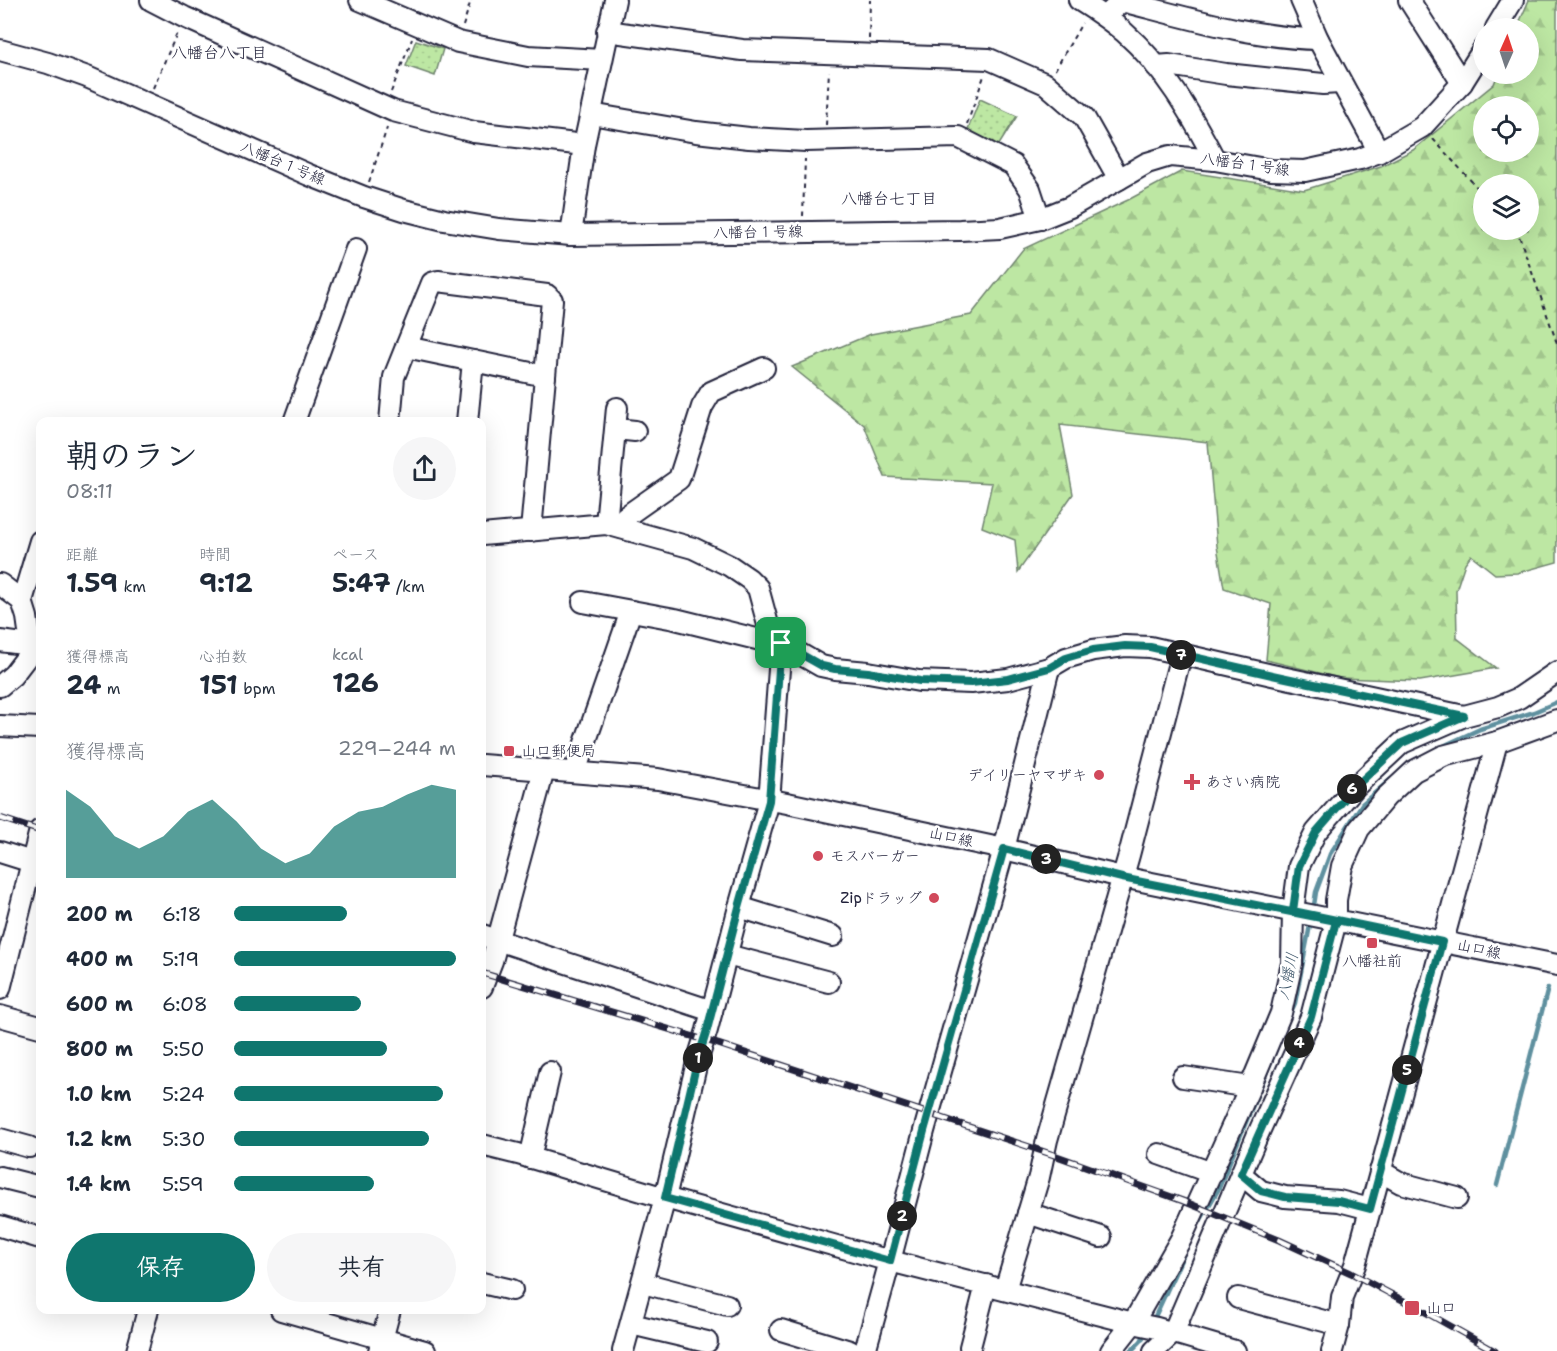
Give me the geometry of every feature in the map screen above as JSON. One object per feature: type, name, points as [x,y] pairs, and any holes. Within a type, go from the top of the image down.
[{"type":"street","points":[[151,0],[389,110],[474,132],[584,146]]},
{"type":"street","points":[[360,0],[458,42],[528,56],[602,60]]},
{"type":"street","points":[[571,235],[584,146],[615,0]]},
{"type":"street","points":[[1301,0],[1318,39],[1379,152]]},
{"type":"street","points":[[1409,0],[1462,83]]},
{"type":"street","points":[[1502,18],[1513,0]]},
{"type":"street","points":[[1092,8],[1122,1],[1222,27],[1300,39],[1318,39]]},
{"type":"street","points":[[1092,8],[1126,34],[1156,66],[1194,119],[1215,160]]},
{"type":"street","points":[[607,31],[742,50],[989,59],[1046,84],[1084,117],[1119,179]]},
{"type":"street","name":"八幡台１号線","points":[[0,50],[48,63],[87,77],[309,175],[404,210],[444,220],[499,229],[571,235],[1000,228],[1040,219],[1070,207],[1147,163],[1170,156],[1215,160],[1271,170],[1305,171],[1360,159],[1379,152],[1422,127],[1462,83],[1473,66]]},
{"type":"street","points":[[1156,66],[1169,65],[1226,74],[1323,84],[1341,83]]},
{"type":"street","points":[[591,114],[696,132],[749,138],[815,140],[958,136],[1013,165],[1030,189],[1040,219]]},
{"type":"street","points":[[296,417],[356,249]]},
{"type":"street","points":[[390,417],[394,377],[432,283],[438,281],[547,295],[552,300],[531,531]]},
{"type":"street","points":[[406,347],[545,376]]},
{"type":"street","points":[[467,417],[473,361]]},
{"type":"street","points":[[614,526],[679,479],[702,407],[711,392],[764,368]]},
{"type":"street","points":[[614,526],[625,430],[617,408]]},
{"type":"street","points":[[486,535],[614,526],[693,548],[730,566],[758,588],[777,643],[769,801],[697,1062],[665,1198],[623,1351]]},
{"type":"street","points":[[22,602],[36,555]]},
{"type":"street","points":[[0,584],[22,602],[36,644]]},
{"type":"street","points":[[584,602],[675,619],[777,643],[822,666],[920,681],[971,683],[1008,679],[1049,668],[1066,658],[1093,650],[1125,646],[1150,647],[1464,716]]},
{"type":"street","points":[[575,772],[631,611]]},
{"type":"street","points":[[0,641],[36,644]]},
{"type":"street","points":[[0,686],[13,675],[36,644]]},
{"type":"street","points":[[970,1347],[1028,1213],[1039,1177],[1047,1140],[1122,878],[1181,655]]},
{"type":"street","points":[[864,1351],[1004,849],[1049,668]]},
{"type":"street","points":[[1154,1351],[1151,1327],[1181,1239],[1250,1088],[1281,1013],[1292,963],[1299,866],[1316,832],[1356,786],[1402,743],[1464,716],[1498,707],[1519,698],[1556,675]]},
{"type":"street","points":[[1112,1351],[1151,1327],[1241,1174],[1311,1017],[1342,866],[1359,830],[1386,797],[1414,771],[1443,756],[1497,742],[1557,720]]},
{"type":"street","points":[[0,726],[36,728]]},
{"type":"street","points":[[1332,1351],[1339,1325],[1342,1297],[1355,1265],[1497,742]]},
{"type":"street","name":"山口線","points":[[486,765],[658,779],[787,803],[1004,849],[1122,878],[1557,965]]},
{"type":"street","points":[[486,977],[492,961],[489,938],[544,770]]},
{"type":"street","points":[[0,852],[35,862],[33,895],[0,989]]},
{"type":"street","points":[[739,907],[825,931]]},
{"type":"street","points":[[489,938],[712,1011]]},
{"type":"street","points":[[727,955],[821,976]]},
{"type":"street","points":[[0,1016],[36,1026]]},
{"type":"street","points":[[530,1158],[552,1073]]},
{"type":"street","points":[[1183,1077],[1250,1088]]},
{"type":"street","points":[[0,1139],[29,1147]]},
{"type":"street","points":[[486,1146],[890,1261],[1151,1327],[1235,1351]]},
{"type":"street","points":[[1160,1154],[1212,1173]]},
{"type":"street","points":[[1380,1171],[1401,1183],[1457,1198]]},
{"type":"street","points":[[1241,1174],[1261,1191],[1285,1197],[1339,1201],[1370,1209]]},
{"type":"street","points":[[0,1177],[36,1186]]},
{"type":"street","points":[[1028,1213],[1101,1236]]},
{"type":"street","points":[[0,1226],[36,1237]]},
{"type":"street","points":[[643,1283],[727,1305]]},
{"type":"street","points":[[486,1284],[512,1290]]},
{"type":"street","points":[[1238,1298],[1339,1325]]},
{"type":"street","points":[[137,1351],[147,1314]]},
{"type":"street","points":[[313,1314],[380,1345],[425,1351]]},
{"type":"street","points":[[380,1345],[389,1314]]},
{"type":"street","points":[[631,1324],[707,1342]]},
{"type":"street","points":[[780,1330],[850,1351]]},
{"type":"path","points":[[458,42],[471,0]]},
{"type":"path","points":[[869,54],[870,0]]},
{"type":"path","points":[[1046,84],[1092,8]]},
{"type":"path","points":[[146,102],[184,16]]},
{"type":"path","points":[[364,197],[417,25]]},
{"type":"path","points":[[802,232],[830,53]]},
{"type":"path","points":[[962,138],[989,59]]},
{"type":"path","points":[[1422,127],[1473,183]]},
{"type":"path","points":[[1520,240],[1557,343]]},
{"type":"green space","points":[[1529,0],[1557,0],[1557,562],[1517,573],[1495,574],[1471,555],[1465,563],[1456,590],[1457,638],[1496,668],[1420,681],[1340,678],[1266,660],[1271,604],[1224,588],[1217,546],[1208,442],[1060,425],[1073,494],[1018,572],[1015,540],[982,527],[992,483],[885,477],[864,425],[792,367],[871,334],[971,315],[1023,249],[1128,200],[1182,171],[1304,190],[1381,166],[1413,150],[1473,101],[1473,162],[1539,162],[1539,96],[1479,96],[1494,84],[1539,84],[1539,18],[1521,18]]},
{"type":"green space","points":[[416,40],[443,49],[435,76],[406,66]]},
{"type":"green space","points":[[980,99],[1017,116],[997,148],[966,134]]},
{"type":"waterway","name":"八幡川","points":[[1439,748],[1480,729],[1534,712],[1557,702]]},
{"type":"waterway","name":"八幡川","points":[[1313,912],[1316,892],[1330,854],[1362,804],[1390,780]]},
{"type":"waterway","name":"八幡川","points":[[1290,1014],[1295,1003],[1311,920]]},
{"type":"waterway","points":[[1497,1185],[1548,988]]},
{"type":"waterway","name":"八幡川","points":[[1199,1223],[1218,1190],[1277,1047]]},
{"type":"waterway","name":"八幡川","points":[[1153,1321],[1186,1249]]},
{"type":"waterway","name":"八幡川","points":[[1131,1351],[1141,1341],[1147,1330]]},
{"type":"railway","points":[[0,818],[36,830]]},
{"type":"railway","points":[[486,974],[718,1044],[1054,1155],[1183,1201],[1279,1240],[1351,1273],[1495,1351]]},
{"type":"place","name":"山口郵便局","points":[[509,751]]},
{"type":"place","name":"デイリーヤマザキ","points":[[1099,775]]},
{"type":"place","name":"あさい病院","points":[[1192,782]]},
{"type":"place","name":"モスバーガー","points":[[818,856]]},
{"type":"place","name":"Zipドラッグ","points":[[934,898]]},
{"type":"place","name":"八幡社前","points":[[1372,943]]},
{"type":"place","name":"山口","points":[[1412,1308]]},
{"type":"district","name":"八幡台八丁目","points":[[219,52]]},
{"type":"district","name":"八幡台七丁目","points":[[889,198]]},
{"type":"route","points":[[781,643],[822,666],[835,669],[920,681],[971,683],[1008,679],[1049,668],[1066,658],[1093,650],[1125,646],[1150,647],[1464,716],[1402,743],[1356,786],[1316,832],[1299,866],[1293,911],[1442,942],[1370,1209],[1339,1201],[1285,1197],[1261,1191],[1241,1174],[1311,1017],[1336,921],[1122,878],[1004,849],[924,1131],[890,1261],[665,1198],[697,1062],[769,801],[781,643]]}]
